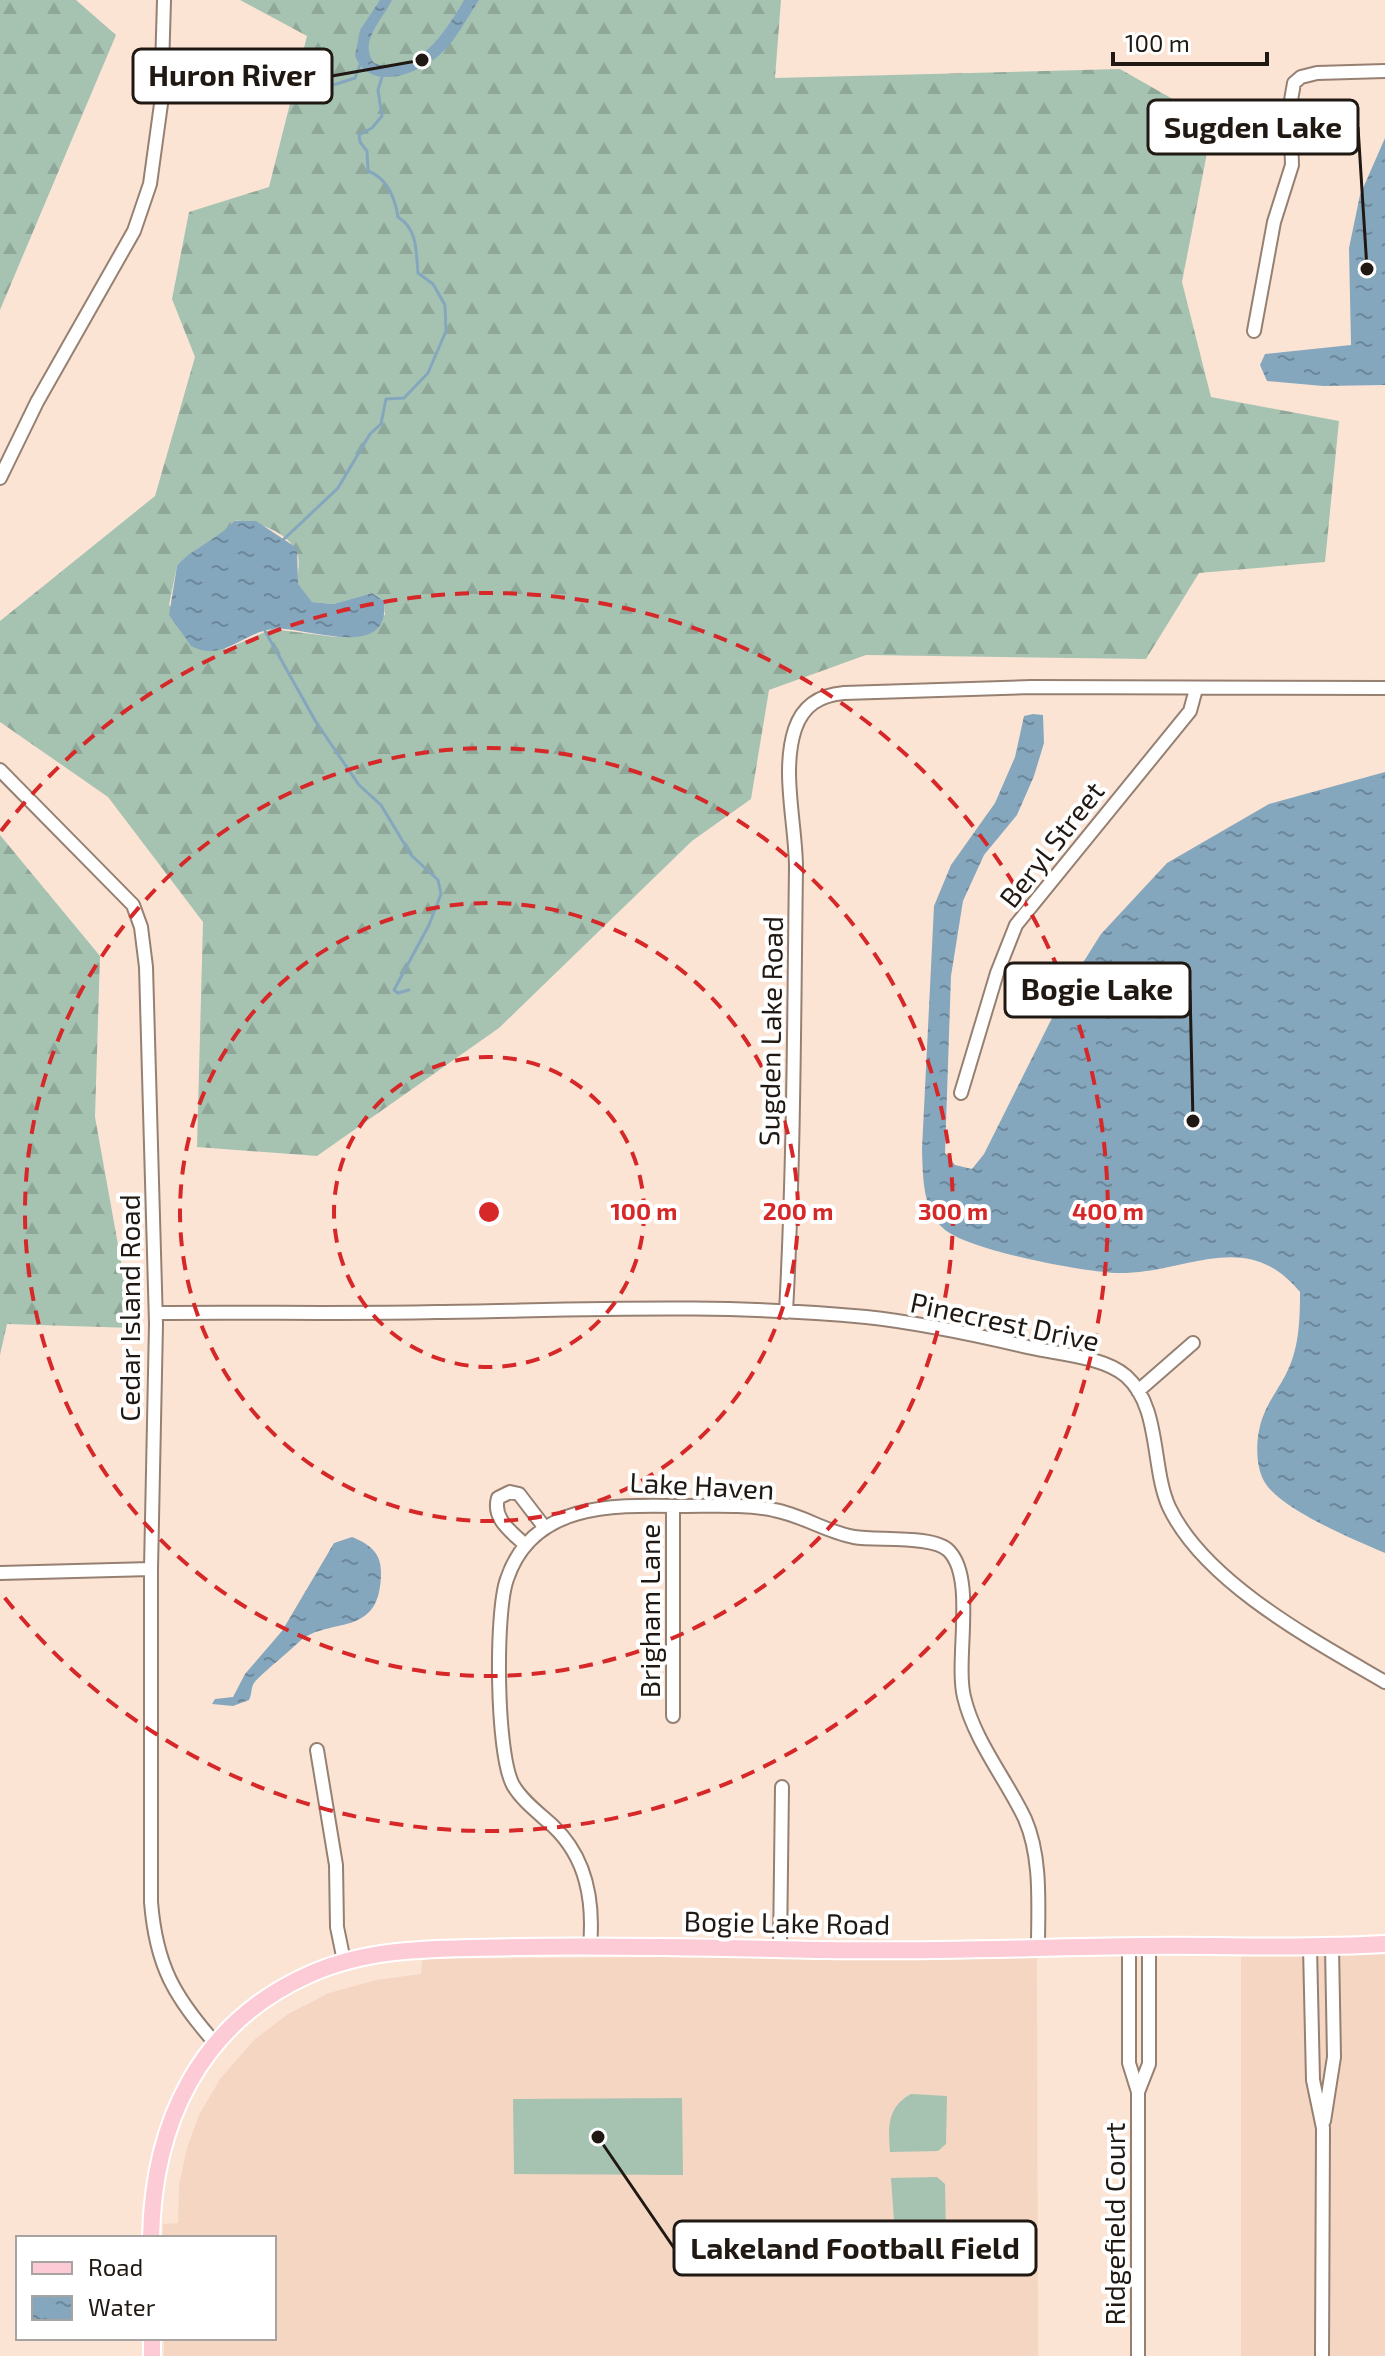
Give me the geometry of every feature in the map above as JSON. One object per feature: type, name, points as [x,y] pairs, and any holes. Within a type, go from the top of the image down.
[{"type":"main road","name":"Bogie Lake Road","points":[[151,2236],[155,2179],[166,2133],[186,2087],[216,2044],[269,1996],[302,1977],[344,1961],[415,1949],[590,1946],[1332,1947],[1385,1944]]},
{"type":"street","points":[[0,478],[37,402],[134,231],[142,208],[156,153],[164,0]]},
{"type":"street","points":[[1254,331],[1269,244],[1292,165],[1290,106],[1294,83],[1301,77],[1317,73],[1385,71]]},
{"type":"street","name":"Sugden Lake Road","points":[[786,1312],[792,1206],[796,886],[791,747],[801,714],[816,700],[844,693],[1031,687],[1385,688]]},
{"type":"street","name":"Beryl Street","points":[[961,1093],[978,1031],[1016,925],[1190,711],[1196,689]]},
{"type":"street","name":"Cedar Island Road","points":[[0,770],[113,882],[133,905],[141,927],[146,967],[156,1313],[151,1569],[151,1902],[154,1938],[164,1972],[183,2004],[216,2044]]},
{"type":"street","points":[[156,1313],[665,1307],[786,1312]]},
{"type":"street","name":"Pinecrest Drive","points":[[786,1312],[867,1317],[953,1330],[1079,1358],[1125,1374],[1138,1391]]},
{"type":"street","points":[[1193,1343],[1138,1391],[1150,1421],[1154,1454],[1168,1506],[1191,1543],[1256,1601],[1385,1682]]},
{"type":"street","points":[[525,1545],[498,1518],[495,1508],[498,1498],[510,1492],[519,1494],[545,1528]]},
{"type":"street","name":"Lake Haven","points":[[590,1946],[590,1897],[579,1858],[561,1834],[513,1785],[504,1760],[500,1681],[505,1583],[525,1545],[545,1528],[572,1513],[600,1506],[673,1506],[778,1510],[852,1536],[933,1543],[949,1550],[960,1569],[963,1696],[1031,1837],[1037,1882],[1038,1947]]},
{"type":"street","name":"Brigham Lane","points":[[673,1506],[673,1716]]},
{"type":"street","points":[[0,1573],[151,1569]]},
{"type":"street","points":[[317,1750],[336,1865],[337,1927],[344,1961]]},
{"type":"street","points":[[780,1948],[782,1787]]},
{"type":"street","name":"Ridgefield Court","points":[[1129,1946],[1129,2063],[1138,2092],[1138,2356]]},
{"type":"street","name":"Ridgefield Court","points":[[1138,2092],[1149,2064],[1149,1946]]},
{"type":"street","points":[[1310,1947],[1313,2080],[1323,2128]]},
{"type":"street","points":[[1322,2356],[1323,2128],[1332,2083],[1332,1947]]},
{"type":"street","points":[[1313,2026],[1333,2026]]},
{"type":"shaded area","points":[[1385,1952],[1385,2356],[1241,2356],[1241,1953]]},
{"type":"shaded area","points":[[1037,1954],[1038,2356],[164,2356],[164,2340],[276,2340],[276,2236],[163,2236],[163,2224],[178,2223],[179,2185],[187,2148],[199,2115],[220,2079],[254,2040],[288,2014],[329,1993],[376,1980],[421,1974],[422,1959]]},
{"type":"green space","points":[[0,0],[76,0],[116,35],[0,310]]},
{"type":"green space","points":[[240,0],[781,0],[775,78],[1120,69],[1213,122],[1182,282],[1211,397],[1339,421],[1325,562],[1199,573],[1146,659],[866,655],[769,690],[751,799],[692,841],[499,1028],[317,1156],[197,1147],[203,922],[108,797],[0,722],[0,621],[155,496],[195,357],[172,299],[189,212],[269,187],[307,36]],"holes":[[[234,521],[262,525],[289,541],[298,556],[298,584],[312,602],[333,604],[372,593],[384,601],[385,615],[336,637],[272,629],[226,649],[169,605],[177,566],[198,548],[219,538]]]},
{"type":"green space","points":[[0,835],[100,956],[95,1117],[133,1328],[7,1324],[0,1355]]},
{"type":"green space","points":[[911,2094],[947,2096],[946,2144],[938,2151],[890,2152],[889,2126],[893,2111]]},
{"type":"green space","points":[[682,2098],[683,2175],[514,2174],[513,2099]]},
{"type":"green space","points":[[937,2177],[945,2184],[946,2233],[908,2233],[894,2221],[891,2178]]},
{"type":"water","points":[[380,0],[392,0],[370,39],[370,55],[374,63],[389,66],[403,65],[416,58],[439,38],[464,0],[479,0],[443,52],[416,70],[381,77],[370,74],[355,56],[360,30]]},
{"type":"water","points":[[1385,138],[1385,385],[1323,386],[1267,381],[1260,365],[1265,354],[1351,345],[1349,248],[1360,195]]},
{"type":"water","points":[[234,521],[256,521],[297,548],[298,584],[312,602],[333,604],[372,593],[384,601],[383,620],[374,631],[361,636],[273,629],[223,649],[202,650],[191,646],[169,615],[177,566]]},
{"type":"water","points":[[1043,715],[1044,743],[1034,776],[1017,815],[984,855],[963,901],[951,976],[945,1153],[955,1165],[972,1169],[984,1154],[1067,988],[1101,934],[1167,863],[1269,804],[1385,772],[1385,1553],[1301,1513],[1272,1492],[1261,1474],[1257,1448],[1261,1421],[1290,1366],[1299,1325],[1300,1292],[1280,1273],[1260,1262],[1239,1258],[1218,1258],[1126,1273],[1086,1270],[977,1245],[944,1229],[931,1212],[925,1192],[922,1149],[934,906],[951,865],[995,803],[1015,757],[1024,716]]},
{"type":"water","points":[[352,1537],[369,1546],[379,1559],[379,1593],[372,1608],[351,1623],[325,1629],[300,1641],[254,1683],[249,1700],[233,1706],[212,1704],[215,1699],[233,1697],[245,1674],[282,1631],[334,1543]]},
{"type":"waterway","points":[[283,86],[327,87],[355,78],[360,65]]},
{"type":"waterway","points":[[283,540],[338,488],[370,434],[381,424],[386,399],[404,398],[428,373],[446,331],[445,305],[433,284],[418,273],[413,235],[398,217],[385,184],[368,171],[367,151],[360,142],[359,135],[372,128],[382,116],[378,90],[382,77]]},
{"type":"waterway","points":[[265,631],[316,722],[359,785],[381,805],[411,855],[438,880],[441,894],[429,925],[394,990],[398,993],[409,990]]},
{"type":"place","name":"Huron River","points":[[422,60]]},
{"type":"place","name":"Sugden Lake","points":[[1367,269]]},
{"type":"place","name":"Bogie Lake","points":[[1193,1121]]},
{"type":"place","name":"Lakeland Football Field","points":[[598,2137]]}]
